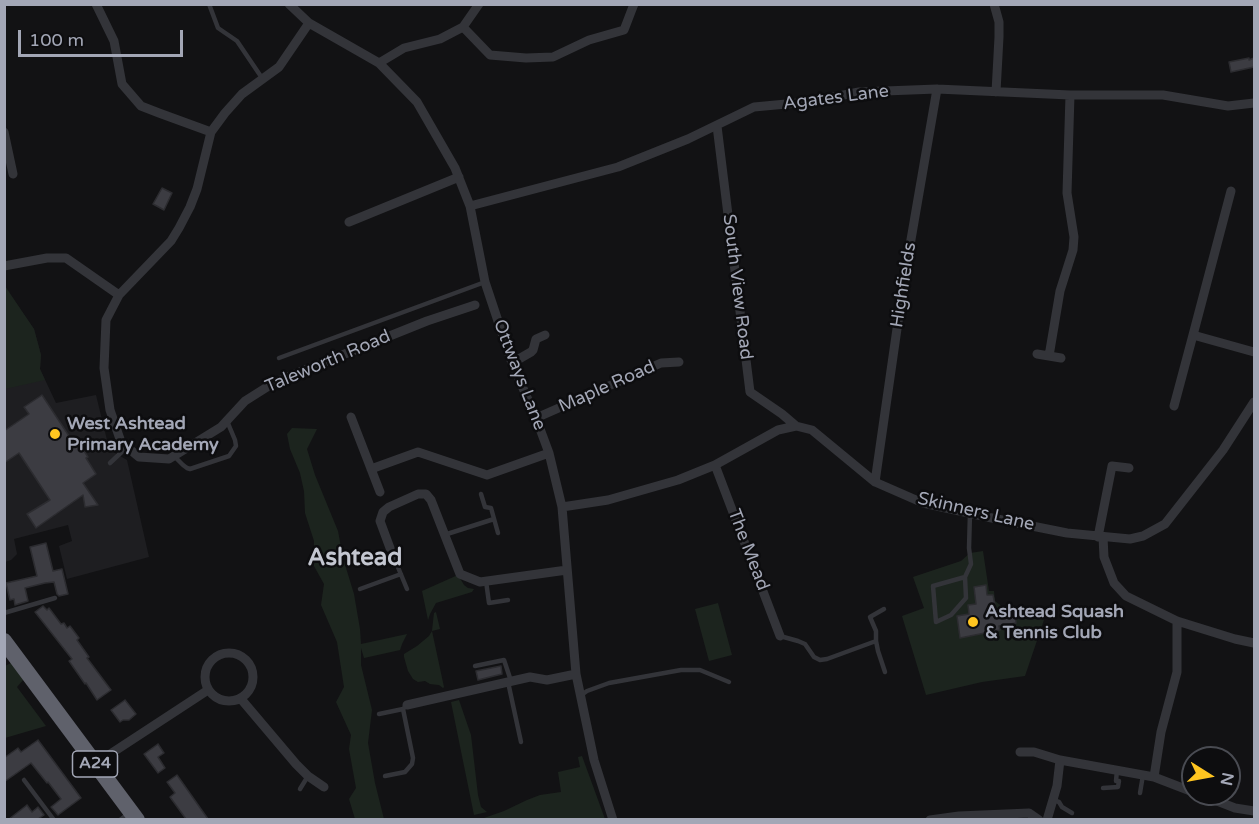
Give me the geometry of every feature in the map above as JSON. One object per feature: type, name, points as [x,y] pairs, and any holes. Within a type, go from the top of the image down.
[{"type":"highway","name":"A24","points":[[4,641],[95,764],[129,817]]},
{"type":"street","points":[[96,4],[114,41],[122,84],[141,106],[212,132]]},
{"type":"street","name":"Ottways Lane","points":[[289,4],[309,24],[379,63],[417,102],[459,177],[470,206],[485,282],[512,363],[549,453],[562,507],[576,674],[594,760],[613,819]]},
{"type":"street","points":[[379,63],[404,48],[440,39],[463,27],[479,4]]},
{"type":"street","points":[[463,27],[489,55],[526,58],[554,57],[589,40],[624,30],[634,4]]},
{"type":"street","points":[[994,4],[999,22],[996,92]]},
{"type":"street","points":[[127,447],[121,442],[110,410],[104,368],[106,320],[119,295],[171,241],[179,228],[197,189],[212,132],[225,113],[242,94],[279,67],[309,24]]},
{"type":"street","name":"Agates Lane","points":[[470,206],[618,167],[717,126],[754,107],[808,102],[859,92],[937,89],[1070,95],[1163,95],[1228,106],[1254,103]]},
{"type":"street","name":"Highfields","points":[[876,482],[904,280],[937,89]]},
{"type":"street","points":[[1049,356],[1060,291],[1073,250],[1074,237],[1066,194],[1070,95]]},
{"type":"street","name":"South View Road","points":[[717,126],[750,392],[796,426]]},
{"type":"street","points":[[4,132],[13,174]]},
{"type":"street","points":[[349,222],[459,177]]},
{"type":"street","points":[[1174,406],[1231,191]]},
{"type":"street","points":[[4,266],[46,258],[66,258],[119,295]]},
{"type":"street","name":"Taleworth Road","points":[[127,447],[139,457],[169,459],[221,428],[245,401],[275,382],[475,304]]},
{"type":"street","points":[[512,363],[531,352],[537,339],[545,335]]},
{"type":"street","points":[[1193,335],[1254,351]]},
{"type":"street","points":[[1036,354],[1061,358]]},
{"type":"street","name":"Maple Road","points":[[536,418],[661,363],[678,362]]},
{"type":"street","name":"Skinners Lane","points":[[796,426],[812,430],[876,482],[923,503],[1067,533],[1130,539],[1143,536],[1165,524],[1223,450],[1254,402]]},
{"type":"street","points":[[351,417],[380,492]]},
{"type":"street","points":[[562,507],[608,500],[678,480],[715,465],[778,430],[796,426]]},
{"type":"street","points":[[371,469],[418,452],[488,475],[549,453]]},
{"type":"street","name":"The Mead","points":[[715,465],[780,636]]},
{"type":"street","points":[[1129,468],[1112,466],[1100,537],[1104,557],[1114,583],[1125,596],[1177,621],[1254,643]]},
{"type":"street","points":[[390,548],[380,521],[383,512],[388,507],[422,494],[429,497],[460,574],[480,582],[567,570]]},
{"type":"street","points":[[1154,777],[1161,732],[1177,672],[1177,621]]},
{"type":"street","points":[[229,652],[242,656],[251,665],[254,678],[250,690],[241,699],[229,702],[217,699],[208,690],[204,678],[208,665],[217,656],[229,652]]},
{"type":"street","points":[[405,707],[530,677],[547,680],[576,674]]},
{"type":"street","points":[[95,764],[208,690]]},
{"type":"street","points":[[241,699],[296,764],[324,787]]},
{"type":"street","points":[[1020,752],[1034,752],[1060,760],[1154,777],[1181,787]]},
{"type":"street","points":[[1047,819],[1057,786],[1060,760]]},
{"type":"street","points":[[1230,806],[1254,812]]},
{"type":"street","points":[[930,819],[1029,813],[1039,819]]},
{"type":"lane","points":[[209,4],[218,28],[237,41],[262,78]]},
{"type":"lane","points":[[279,358],[485,282]]},
{"type":"lane","points":[[174,456],[190,469],[229,456],[236,446],[227,421]]},
{"type":"lane","points":[[110,463],[127,447]]},
{"type":"lane","points":[[481,494],[485,507],[491,508],[498,533]]},
{"type":"lane","points":[[965,577],[933,586],[936,622],[951,615],[966,598],[965,577],[971,564],[970,513]]},
{"type":"lane","points":[[444,535],[494,519]]},
{"type":"lane","points":[[390,548],[407,589]]},
{"type":"lane","points":[[360,589],[401,574]]},
{"type":"lane","points":[[486,581],[489,603],[508,600]]},
{"type":"lane","points":[[4,613],[55,598]]},
{"type":"lane","points":[[884,609],[870,617],[876,631],[876,641],[885,672]]},
{"type":"lane","points":[[780,636],[805,644],[814,657],[820,660],[876,641]]},
{"type":"lane","points":[[476,666],[504,660],[521,741]]},
{"type":"lane","points":[[580,696],[609,683],[681,670],[700,670],[729,682]]},
{"type":"lane","points":[[379,714],[405,707],[413,758],[412,764],[405,772],[385,776]]},
{"type":"lane","points":[[1103,788],[1118,787],[1117,770]]},
{"type":"lane","points":[[1140,793],[1143,775]]},
{"type":"lane","points":[[300,789],[308,776]]},
{"type":"lane","points":[[24,780],[54,819]]},
{"type":"lane","points":[[1053,800],[1072,813]]},
{"type":"shaded area","name":"West Ashtead Primary Academy","points":[[4,286],[34,329],[41,355],[40,369],[56,403],[96,395],[107,440],[115,453],[127,460],[149,557],[67,579],[59,546],[72,541],[68,525],[14,539],[17,554],[5,562]]},
{"type":"shaded area","points":[[5,286],[34,329],[41,355],[40,369],[45,380],[5,389]]},
{"type":"shaded area","points":[[292,428],[317,429],[307,449],[338,531],[343,558],[354,594],[361,644],[407,634],[400,650],[364,658],[361,648],[361,665],[372,710],[368,743],[384,819],[355,819],[349,799],[356,788],[349,749],[351,735],[336,702],[344,687],[337,642],[321,605],[324,584],[314,566],[314,541],[305,513],[304,491],[300,473],[290,449],[287,434]]},
{"type":"shaded area","name":"Ashtead Squash & Tennis Club","points":[[983,551],[989,591],[994,591],[995,601],[1004,608],[1046,614],[1025,676],[982,682],[926,695],[902,616],[924,608],[913,577],[961,561],[970,553]]},
{"type":"shaded area","points":[[458,575],[464,585],[474,589],[472,592],[436,603],[428,620],[422,591]]},
{"type":"shaded area","points":[[718,603],[732,655],[709,661],[695,609]]},
{"type":"shaded area","points":[[436,612],[440,629],[432,631],[434,613]]},
{"type":"shaded area","points":[[432,631],[443,688],[413,679],[404,657],[404,654],[417,646]]},
{"type":"shaded area","points":[[13,662],[24,679],[17,687],[46,726],[5,738],[5,666]]},
{"type":"shaded area","points":[[459,700],[471,735],[481,807],[487,812],[474,815],[451,702]]},
{"type":"shaded area","points":[[582,756],[605,819],[468,819],[484,818],[540,795],[561,792],[558,772],[580,767],[578,757]]},
{"type":"building","points":[[1249,58],[1249,60],[1254,58],[1254,67],[1231,72],[1229,62]]},
{"type":"building","points":[[162,188],[172,193],[164,210],[153,204]]},
{"type":"building","points":[[42,395],[71,439],[75,437],[88,457],[86,458],[96,474],[83,483],[98,505],[85,507],[83,495],[36,528],[27,514],[50,500],[19,453],[4,463],[4,431],[29,414],[24,407]]},
{"type":"building","points":[[46,543],[53,571],[62,569],[68,594],[59,596],[54,582],[45,583],[25,588],[28,601],[15,605],[14,599],[10,600],[6,583],[37,576],[30,547]]},
{"type":"building","points":[[986,585],[987,595],[993,595],[997,615],[1015,612],[1016,623],[999,626],[1000,630],[960,638],[957,616],[969,614],[968,605],[976,604],[974,587]]},
{"type":"building","points":[[43,606],[47,610],[49,608],[61,624],[64,623],[67,628],[70,626],[79,638],[77,640],[89,657],[87,658],[111,690],[97,700],[69,661],[72,659],[35,612]]},
{"type":"building","points":[[501,666],[502,674],[478,680],[476,671]]},
{"type":"building","points":[[125,700],[136,714],[129,720],[120,722],[111,710]]},
{"type":"building","points":[[38,740],[81,798],[58,815],[51,807],[61,799],[31,763],[4,782],[4,758],[18,748],[21,752]]},
{"type":"building","points":[[158,744],[164,753],[158,757],[165,768],[158,773],[144,754]]},
{"type":"building","points":[[177,775],[208,819],[186,819],[170,797],[175,793],[167,782]]},
{"type":"building","points":[[27,805],[32,812],[38,807],[44,815],[38,819],[9,819]]},
{"type":"place","name":"West Ashtead Primary Academy","points":[[55,434]]},
{"type":"place","name":"Ashtead Squash & Tennis Club","points":[[973,622]]},
{"type":"district","name":"Ashtead","points":[[355,559]]}]
